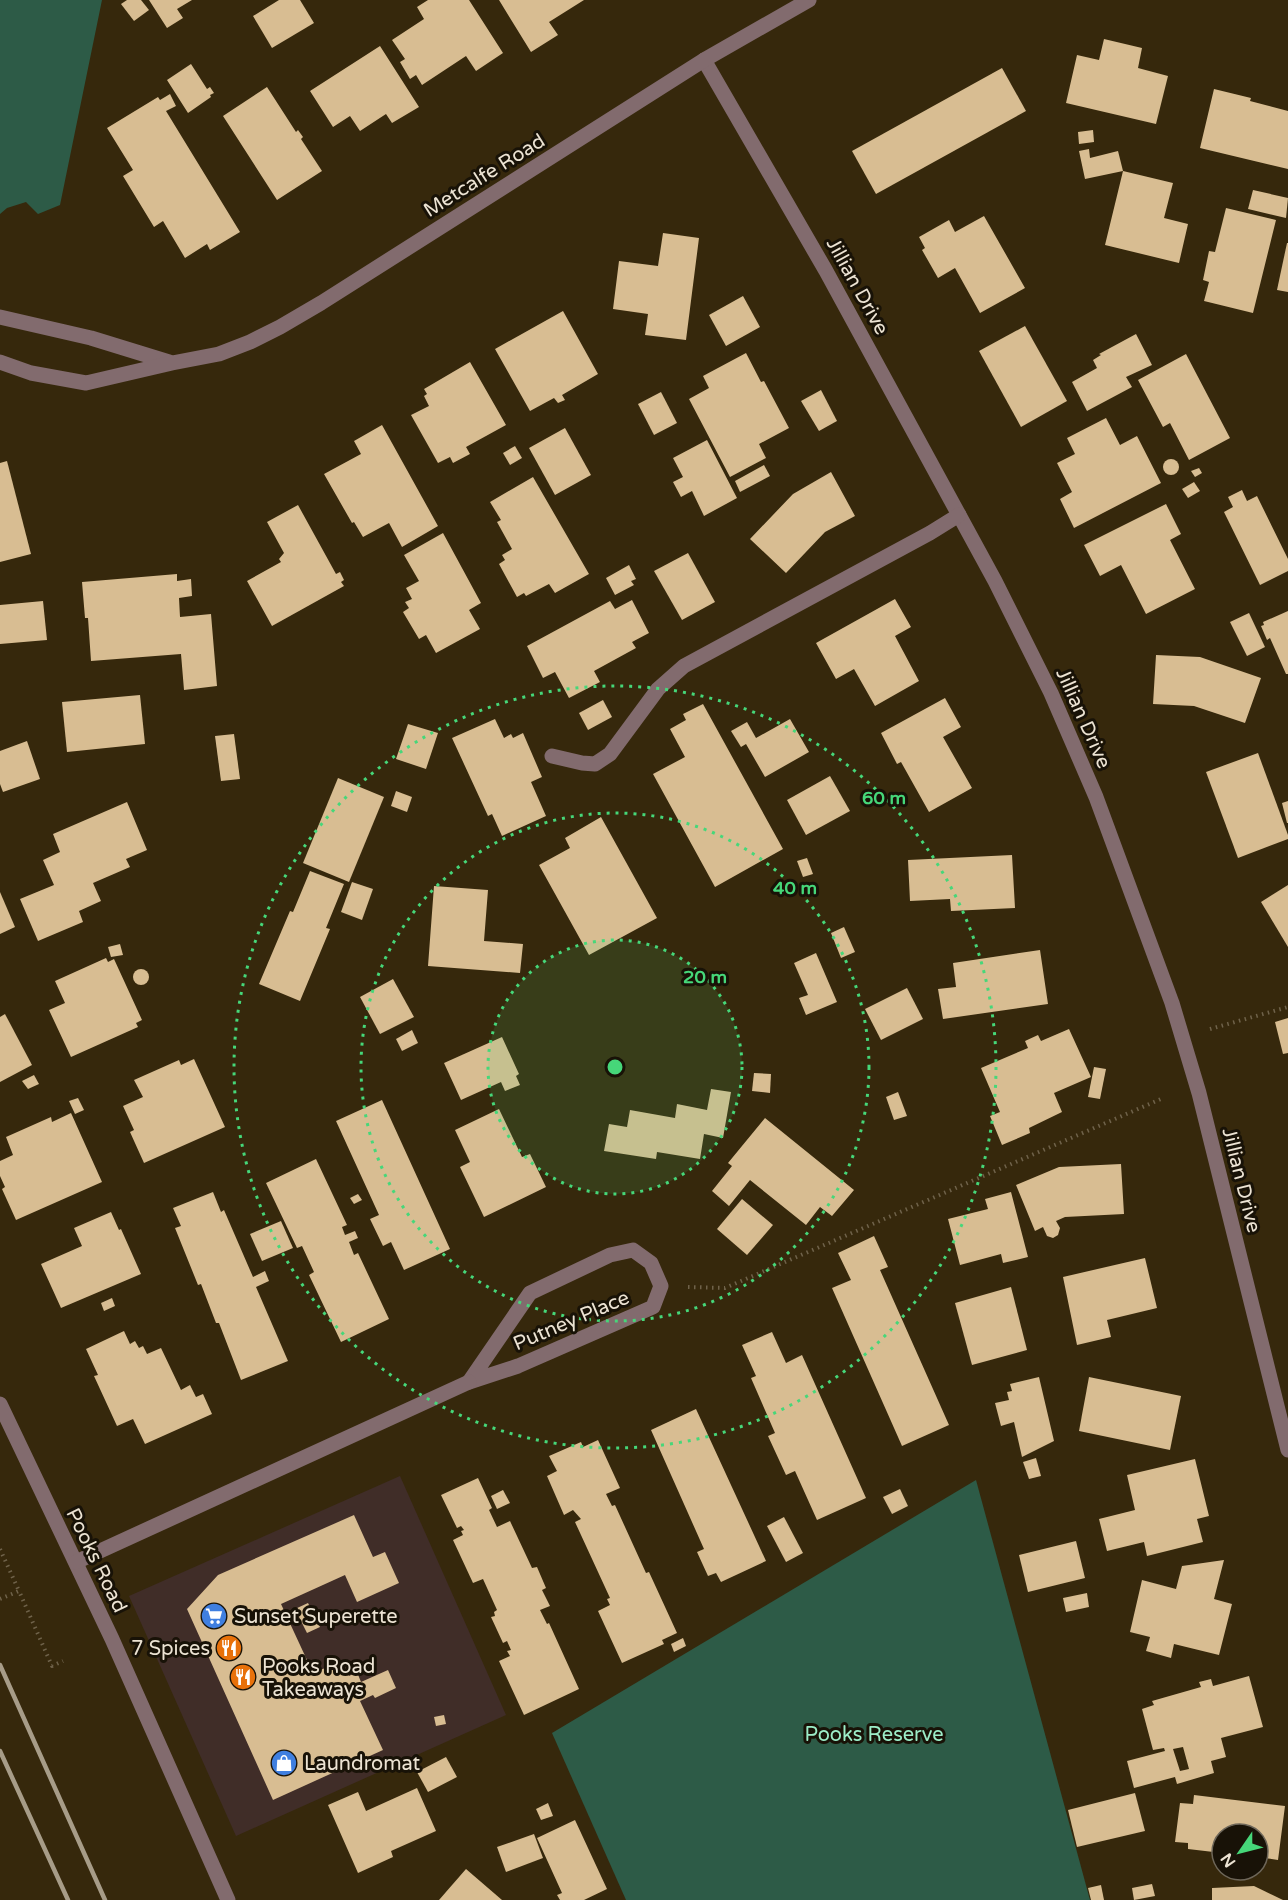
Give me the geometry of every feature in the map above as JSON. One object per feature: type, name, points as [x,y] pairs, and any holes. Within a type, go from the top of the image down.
[{"type":"street","name":"Metcalfe Road","points":[[0,362],[31,373],[86,383],[219,354],[250,342],[280,327],[705,60],[809,0]]},
{"type":"street","name":"Jillian Drive","points":[[705,60],[826,270],[995,581],[1051,693],[1069,735],[1104,819],[1172,1003],[1198,1093],[1288,1450]]},
{"type":"street","name":"Metcalfe Road","points":[[0,317],[91,338],[172,363]]},
{"type":"street","points":[[552,756],[595,764],[610,754],[658,689],[684,666],[959,515]]},
{"type":"street","name":"Putney Place","points":[[76,1562],[469,1382],[518,1366],[653,1307],[661,1286],[651,1263],[633,1250],[610,1255],[530,1293],[469,1382]]},
{"type":"street","name":"Pooks Road","points":[[0,1404],[76,1562],[228,1900]]},
{"type":"path","points":[[1209,1029],[1288,1006]]},
{"type":"path","points":[[686,1286],[725,1288],[1161,1099]]},
{"type":"path","points":[[0,1549],[52,1666],[63,1661]]},
{"type":"path","points":[[0,1599],[19,1591]]},
{"type":"shaded area","points":[[400,1476],[506,1715],[236,1836],[129,1596]]},
{"type":"green space","points":[[0,0],[102,0],[60,205],[38,214],[26,202],[7,208],[0,214]]},
{"type":"green space","name":"Pooks Reserve","points":[[976,1480],[1090,1900],[626,1900],[552,1733]]},
{"type":"building","points":[[127,0],[141,0],[149,10],[134,21],[121,4]]},
{"type":"building","points":[[149,0],[192,0],[177,9],[183,18],[167,28]]},
{"type":"building","points":[[279,0],[300,0],[314,23],[272,48],[253,16]]},
{"type":"building","points":[[428,0],[469,0],[503,53],[476,71],[466,56],[422,85],[416,75],[410,79],[400,62],[405,59],[392,40],[424,19],[417,7]]},
{"type":"building","points":[[499,0],[584,0],[549,22],[558,35],[531,52]]},
{"type":"building","points":[[1104,39],[1142,48],[1138,68],[1168,76],[1156,124],[1066,103],[1077,55],[1099,60]]},
{"type":"building","points":[[380,46],[419,107],[392,123],[386,114],[360,131],[350,116],[333,127],[310,91]]},
{"type":"building","points":[[191,64],[207,89],[210,87],[214,93],[188,113],[167,80]]},
{"type":"building","points":[[1002,68],[1026,111],[876,194],[852,151]]},
{"type":"building","points":[[267,87],[296,132],[298,130],[303,137],[301,139],[322,171],[277,200],[223,116]]},
{"type":"building","points":[[1214,89],[1251,98],[1250,101],[1288,111],[1288,169],[1200,148]]},
{"type":"building","points":[[170,94],[176,106],[166,111],[240,232],[210,250],[207,244],[185,258],[163,221],[154,227],[123,176],[133,170],[107,128],[158,97],[160,100]]},
{"type":"building","points":[[1093,130],[1094,142],[1079,144],[1078,132]]},
{"type":"building","points":[[1089,149],[1090,158],[1118,151],[1123,171],[1085,179],[1079,151]]},
{"type":"building","points":[[1123,171],[1173,183],[1164,218],[1188,224],[1179,263],[1105,245]]},
{"type":"building","points":[[1253,190],[1288,198],[1286,218],[1248,209]]},
{"type":"building","points":[[1226,208],[1276,220],[1253,313],[1204,301],[1209,282],[1203,280],[1209,251],[1215,252]]},
{"type":"building","points":[[984,216],[1025,288],[980,313],[955,268],[938,278],[922,250],[925,248],[919,237],[949,220],[955,232]]},
{"type":"building","points":[[663,233],[699,238],[686,340],[645,335],[648,314],[613,309],[619,261],[658,266]]},
{"type":"building","points":[[1288,243],[1288,292],[1277,290]]},
{"type":"building","points":[[743,296],[760,327],[726,346],[709,315]]},
{"type":"building","points":[[563,311],[598,374],[562,395],[565,400],[558,403],[554,398],[530,411],[495,349]]},
{"type":"building","points":[[1025,326],[1067,401],[1021,427],[979,351]]},
{"type":"building","points":[[1136,334],[1152,365],[1126,377],[1132,387],[1087,411],[1072,382],[1097,368],[1093,360],[1101,355],[1099,354]]},
{"type":"building","points":[[746,353],[789,428],[759,444],[766,458],[730,477],[689,399],[709,388],[703,376]]},
{"type":"building","points":[[1186,354],[1230,438],[1189,460],[1170,423],[1163,427],[1138,380]]},
{"type":"building","points":[[470,362],[506,425],[466,447],[470,454],[453,463],[450,457],[438,463],[411,415],[429,406],[424,396],[427,394],[424,389]]},
{"type":"building","points":[[821,390],[837,421],[819,431],[801,401]]},
{"type":"building","points":[[661,392],[677,423],[654,435],[638,404]]},
{"type":"building","points":[[1106,418],[1120,445],[1137,436],[1161,483],[1074,528],[1060,499],[1072,492],[1057,463],[1075,454],[1067,438]]},
{"type":"building","points":[[382,425],[438,526],[402,547],[389,523],[363,537],[354,522],[352,523],[324,474],[361,454],[354,441]]},
{"type":"building","points":[[565,428],[591,475],[555,495],[529,448]]},
{"type":"building","points":[[707,440],[737,498],[704,516],[692,491],[681,497],[673,482],[683,477],[673,458]]},
{"type":"building","points":[[515,446],[522,458],[510,465],[503,453]]},
{"type":"building","points":[[1168,459],[1174,459],[1179,467],[1177,473],[1168,475],[1163,470],[1163,464]]},
{"type":"building","points":[[7,461],[31,554],[0,562],[0,463]]},
{"type":"building","points":[[764,465],[770,476],[740,492],[735,481]]},
{"type":"building","points":[[1199,468],[1202,473],[1195,477],[1191,471]]},
{"type":"building","points":[[831,472],[855,516],[825,532],[786,573],[750,539],[793,494]]},
{"type":"building","points":[[533,477],[589,574],[555,593],[549,584],[526,596],[524,593],[517,597],[499,564],[505,560],[502,555],[512,549],[497,522],[501,520],[490,502]]},
{"type":"building","points":[[1194,482],[1200,491],[1188,498],[1182,489]]},
{"type":"building","points":[[1242,490],[1247,501],[1257,496],[1288,559],[1288,571],[1260,585],[1224,512],[1233,507],[1228,497]]},
{"type":"building","points":[[1166,504],[1181,534],[1170,540],[1195,589],[1146,614],[1121,565],[1100,576],[1084,545]]},
{"type":"building","points":[[298,505],[336,574],[340,572],[344,586],[272,626],[247,581],[281,562],[279,559],[284,553],[267,522]]},
{"type":"building","points":[[443,533],[481,603],[469,610],[480,629],[436,653],[426,635],[419,639],[403,612],[409,608],[405,602],[412,599],[406,588],[419,581],[404,555]]},
{"type":"building","points":[[688,553],[715,602],[682,620],[654,571]]},
{"type":"building","points":[[629,565],[636,579],[631,581],[634,585],[615,595],[606,578]]},
{"type":"building","points":[[177,574],[177,581],[191,579],[192,596],[179,598],[180,617],[211,614],[217,686],[184,690],[181,654],[91,661],[88,618],[85,618],[82,582]]},
{"type":"building","points":[[895,599],[911,627],[895,636],[919,681],[875,706],[854,669],[836,679],[816,643]]},
{"type":"building","points":[[632,600],[649,633],[632,642],[636,648],[594,671],[600,682],[569,698],[555,672],[543,678],[527,646],[610,601],[615,609]]},
{"type":"building","points":[[43,601],[47,640],[0,644],[0,605]]},
{"type":"building","points":[[1288,611],[1288,674],[1286,674],[1270,638],[1267,640],[1261,626],[1264,625],[1263,622]]},
{"type":"building","points":[[1249,613],[1265,647],[1247,656],[1230,622]]},
{"type":"building","points":[[1156,655],[1200,657],[1261,678],[1245,723],[1194,706],[1153,704]]},
{"type":"building","points":[[140,695],[145,744],[67,752],[62,702]]},
{"type":"building","points":[[945,698],[961,727],[943,737],[972,788],[929,812],[901,762],[897,764],[881,733]]},
{"type":"building","points":[[603,700],[612,717],[588,730],[579,713]]},
{"type":"building","points":[[703,704],[783,849],[715,887],[653,774],[685,757],[670,729],[686,720],[683,714]]},
{"type":"building","points":[[495,719],[504,738],[511,734],[513,738],[523,733],[542,777],[531,782],[546,816],[502,836],[492,814],[488,816],[452,738]]},
{"type":"building","points":[[790,719],[809,752],[765,777],[746,744],[741,747],[731,731],[747,722],[756,738]]},
{"type":"building","points":[[408,724],[438,733],[426,769],[396,759]]},
{"type":"building","points":[[234,734],[240,779],[221,781],[215,736]]},
{"type":"building","points":[[27,741],[40,779],[3,792],[0,784],[0,751]]},
{"type":"building","points":[[1258,753],[1288,839],[1238,858],[1206,772]]},
{"type":"building","points":[[830,776],[850,811],[806,835],[787,800]]},
{"type":"building","points":[[338,778],[384,797],[349,882],[303,863]]},
{"type":"building","points":[[396,791],[412,797],[407,812],[391,806]]},
{"type":"building","points":[[1288,801],[1288,823],[1287,823],[1282,803]]},
{"type":"building","points":[[127,802],[147,850],[126,859],[130,867],[93,883],[101,901],[79,911],[83,922],[38,941],[20,899],[54,885],[43,860],[60,852],[53,834]]},
{"type":"building","points":[[601,817],[657,918],[589,955],[539,865],[570,848],[565,838]]},
{"type":"building","points":[[1012,855],[1015,908],[951,911],[950,899],[910,901],[908,860]]},
{"type":"building","points":[[807,858],[813,874],[803,877],[797,861]]},
{"type":"building","points":[[310,871],[344,884],[326,928],[330,929],[300,1001],[259,984]]},
{"type":"building","points":[[352,882],[373,889],[362,920],[341,912]]},
{"type":"building","points":[[1288,885],[1288,947],[1261,902]]},
{"type":"building","points":[[434,886],[488,890],[484,941],[523,944],[520,973],[428,966]]},
{"type":"building","points":[[0,892],[15,927],[0,934]]},
{"type":"building","points":[[844,927],[855,952],[841,958],[831,933]]},
{"type":"building","points":[[120,944],[123,955],[111,957],[108,947]]},
{"type":"building","points":[[1040,950],[1048,1004],[943,1019],[938,989],[956,987],[953,963]]},
{"type":"building","points":[[816,953],[837,1002],[806,1015],[799,998],[808,995],[794,963]]},
{"type":"building","points":[[106,958],[108,962],[114,959],[142,1020],[136,1023],[138,1027],[71,1057],[49,1010],[65,1003],[55,981]]},
{"type":"building","points":[[141,969],[147,971],[149,977],[147,983],[141,985],[135,983],[133,977],[135,971]]},
{"type":"building","points":[[393,979],[414,1017],[380,1034],[360,997]]},
{"type":"building","points":[[907,988],[923,1019],[881,1040],[865,1009]]},
{"type":"building","points":[[5,1014],[32,1065],[0,1082],[0,1017]]},
{"type":"building","points":[[1288,1018],[1288,1053],[1283,1054],[1275,1022]]},
{"type":"building","points":[[1069,1029],[1091,1077],[1054,1093],[1062,1112],[1029,1128],[1030,1133],[1002,1145],[990,1116],[1000,1112],[981,1068],[1028,1048],[1025,1041],[1038,1035],[1041,1041]]},
{"type":"building","points":[[412,1030],[418,1043],[402,1051],[396,1039]]},
{"type":"building","points":[[502,1037],[519,1074],[516,1076],[520,1085],[505,1091],[501,1082],[461,1100],[444,1063]]},
{"type":"building","points":[[194,1059],[225,1127],[144,1163],[130,1132],[134,1130],[123,1106],[143,1097],[134,1080],[179,1060],[181,1065]]},
{"type":"building","points":[[1094,1067],[1106,1069],[1100,1099],[1088,1097]]},
{"type":"building","points":[[754,1073],[771,1074],[770,1093],[752,1091]]},
{"type":"building","points":[[34,1075],[39,1084],[28,1089],[22,1081]]},
{"type":"building","points":[[711,1089],[731,1092],[723,1138],[704,1134],[700,1159],[657,1152],[656,1159],[604,1151],[609,1124],[627,1127],[630,1110],[675,1118],[677,1104],[707,1110]]},
{"type":"building","points":[[898,1092],[907,1116],[894,1120],[886,1097]]},
{"type":"building","points":[[78,1098],[84,1110],[75,1114],[69,1101]]},
{"type":"building","points":[[382,1100],[450,1249],[404,1270],[391,1242],[383,1246],[370,1219],[379,1215],[336,1121]]},
{"type":"building","points":[[499,1109],[522,1157],[530,1154],[546,1187],[484,1217],[460,1167],[470,1162],[455,1130]]},
{"type":"building","points":[[71,1113],[102,1182],[16,1220],[2,1189],[5,1187],[0,1176],[0,1161],[13,1155],[6,1137],[51,1117],[52,1122]]},
{"type":"building","points":[[765,1118],[854,1190],[832,1216],[820,1207],[806,1225],[750,1180],[729,1206],[712,1191],[732,1166],[728,1163]]},
{"type":"building","points":[[316,1159],[347,1225],[342,1227],[345,1235],[355,1231],[358,1238],[349,1242],[354,1255],[358,1253],[389,1319],[341,1342],[309,1275],[314,1272],[302,1246],[297,1248],[266,1183]]},
{"type":"building","points":[[1121,1164],[1124,1214],[1065,1217],[1056,1221],[1060,1228],[1058,1235],[1053,1238],[1047,1236],[1043,1227],[1035,1231],[1016,1185],[1059,1167]]},
{"type":"building","points":[[213,1192],[221,1212],[224,1210],[253,1277],[265,1271],[269,1281],[256,1287],[288,1361],[241,1380],[219,1323],[216,1323],[201,1284],[198,1285],[175,1228],[181,1226],[173,1208]]},
{"type":"building","points":[[1011,1192],[1028,1257],[1003,1263],[1001,1254],[960,1265],[948,1219],[988,1209],[985,1199]]},
{"type":"building","points":[[358,1194],[362,1200],[354,1204],[350,1198]]},
{"type":"building","points":[[742,1199],[773,1225],[747,1255],[717,1229]]},
{"type":"building","points":[[111,1212],[141,1274],[61,1308],[41,1264],[82,1246],[74,1228]]},
{"type":"building","points":[[281,1221],[293,1248],[262,1261],[250,1234]]},
{"type":"building","points":[[874,1236],[888,1267],[880,1270],[949,1425],[902,1446],[832,1288],[851,1280],[838,1253]]},
{"type":"building","points":[[1145,1258],[1157,1308],[1107,1320],[1111,1337],[1077,1345],[1063,1277]]},
{"type":"building","points":[[1011,1287],[1027,1350],[972,1365],[955,1303]]},
{"type":"building","points":[[112,1298],[115,1306],[104,1311],[101,1303]]},
{"type":"building","points":[[124,1331],[130,1344],[135,1341],[139,1348],[143,1346],[147,1354],[161,1348],[181,1390],[190,1385],[196,1397],[203,1394],[212,1414],[145,1444],[133,1419],[117,1426],[94,1376],[98,1375],[86,1349]]},
{"type":"building","points":[[772,1332],[786,1363],[802,1355],[866,1498],[817,1520],[795,1471],[786,1475],[768,1436],[775,1433],[751,1378],[756,1376],[742,1345]]},
{"type":"building","points":[[1039,1377],[1054,1441],[1022,1457],[1014,1422],[1001,1426],[995,1403],[1009,1400],[1007,1392],[1012,1391],[1010,1384]]},
{"type":"building","points":[[1089,1377],[1181,1396],[1170,1450],[1079,1431]]},
{"type":"building","points":[[696,1409],[766,1561],[721,1582],[716,1573],[708,1576],[697,1552],[704,1549],[651,1430]]},
{"type":"building","points":[[598,1440],[620,1488],[606,1494],[612,1506],[615,1505],[677,1633],[662,1640],[664,1644],[622,1663],[598,1611],[610,1605],[607,1599],[610,1598],[575,1522],[581,1519],[573,1510],[564,1515],[547,1476],[557,1471],[549,1456],[581,1442],[583,1447]]},
{"type":"building","points":[[1036,1458],[1041,1476],[1029,1479],[1023,1462]]},
{"type":"building","points":[[1195,1459],[1209,1516],[1197,1519],[1203,1542],[1147,1556],[1144,1542],[1107,1551],[1099,1519],[1135,1510],[1127,1475]]},
{"type":"building","points":[[478,1478],[492,1508],[489,1510],[497,1527],[510,1521],[532,1568],[537,1567],[546,1588],[542,1590],[550,1606],[540,1610],[547,1624],[549,1623],[579,1689],[524,1715],[499,1661],[510,1656],[507,1651],[511,1650],[507,1641],[503,1643],[491,1617],[495,1616],[494,1612],[497,1610],[483,1579],[473,1583],[453,1540],[463,1535],[461,1531],[464,1530],[461,1526],[457,1528],[441,1495]]},
{"type":"building","points":[[900,1489],[908,1506],[892,1514],[883,1497]]},
{"type":"building","points":[[503,1490],[510,1503],[497,1509],[491,1496]]},
{"type":"building","points":[[354,1515],[373,1557],[385,1552],[399,1583],[357,1602],[345,1575],[281,1604],[313,1673],[342,1661],[349,1676],[357,1672],[361,1682],[388,1670],[396,1688],[375,1698],[373,1695],[360,1701],[383,1750],[273,1800],[187,1609],[218,1575]]},
{"type":"building","points":[[784,1517],[803,1553],[786,1562],[767,1526]]},
{"type":"building","points":[[1076,1541],[1085,1578],[1028,1592],[1019,1555]]},
{"type":"building","points":[[1224,1560],[1214,1599],[1232,1604],[1219,1655],[1174,1644],[1171,1658],[1146,1651],[1150,1637],[1130,1632],[1142,1580],[1176,1589],[1182,1566]]},
{"type":"building","points":[[1087,1593],[1089,1607],[1066,1612],[1063,1598]]},
{"type":"building","points":[[308,1603],[320,1627],[307,1633],[295,1609]]},
{"type":"building","points":[[683,1638],[686,1646],[674,1652],[671,1644]]},
{"type":"building","points":[[1249,1676],[1263,1727],[1221,1738],[1226,1757],[1211,1761],[1214,1773],[1177,1784],[1175,1777],[1134,1788],[1127,1761],[1165,1751],[1164,1748],[1153,1750],[1142,1709],[1154,1705],[1152,1701],[1201,1687],[1199,1682],[1211,1679],[1213,1686]],"holes":[[[1183,1747],[1189,1769],[1180,1771],[1173,1749]]]},
{"type":"building","points":[[444,1715],[446,1724],[436,1726],[434,1717]]},
{"type":"building","points":[[446,1757],[457,1777],[428,1792],[417,1772]]},
{"type":"building","points":[[417,1788],[436,1831],[391,1851],[393,1857],[358,1873],[328,1805],[358,1792],[366,1811]]},
{"type":"building","points":[[1135,1793],[1145,1831],[1077,1847],[1068,1810]]},
{"type":"building","points":[[1194,1795],[1285,1806],[1278,1860],[1270,1859],[1270,1822],[1210,1822],[1210,1852],[1188,1849],[1188,1843],[1175,1842],[1180,1803],[1193,1804]]},
{"type":"building","points":[[548,1803],[553,1816],[541,1820],[536,1809]]},
{"type":"building","points":[[575,1820],[607,1889],[584,1900],[560,1900],[557,1895],[562,1893],[537,1838]]},
{"type":"building","points":[[534,1834],[543,1858],[506,1872],[497,1847]]},
{"type":"building","points":[[466,1869],[502,1900],[439,1900]]},
{"type":"building","points":[[1152,1884],[1155,1896],[1134,1900],[1132,1888]]},
{"type":"building","points":[[1101,1885],[1104,1900],[1091,1900],[1088,1888]]},
{"type":"building","points":[[1254,1886],[1283,1900],[1212,1900],[1212,1888]]},
{"type":"railway","points":[[0,1665],[105,1900]]},
{"type":"railway","points":[[0,1751],[68,1900]]},
{"type":"place","name":"Sunset Superette","points":[[214,1616]]},
{"type":"place","name":"7 Spices","points":[[229,1648]]},
{"type":"place","name":"Pooks Road Takeaways","points":[[243,1677]]},
{"type":"place","name":"Laundromat","points":[[284,1763]]}]
